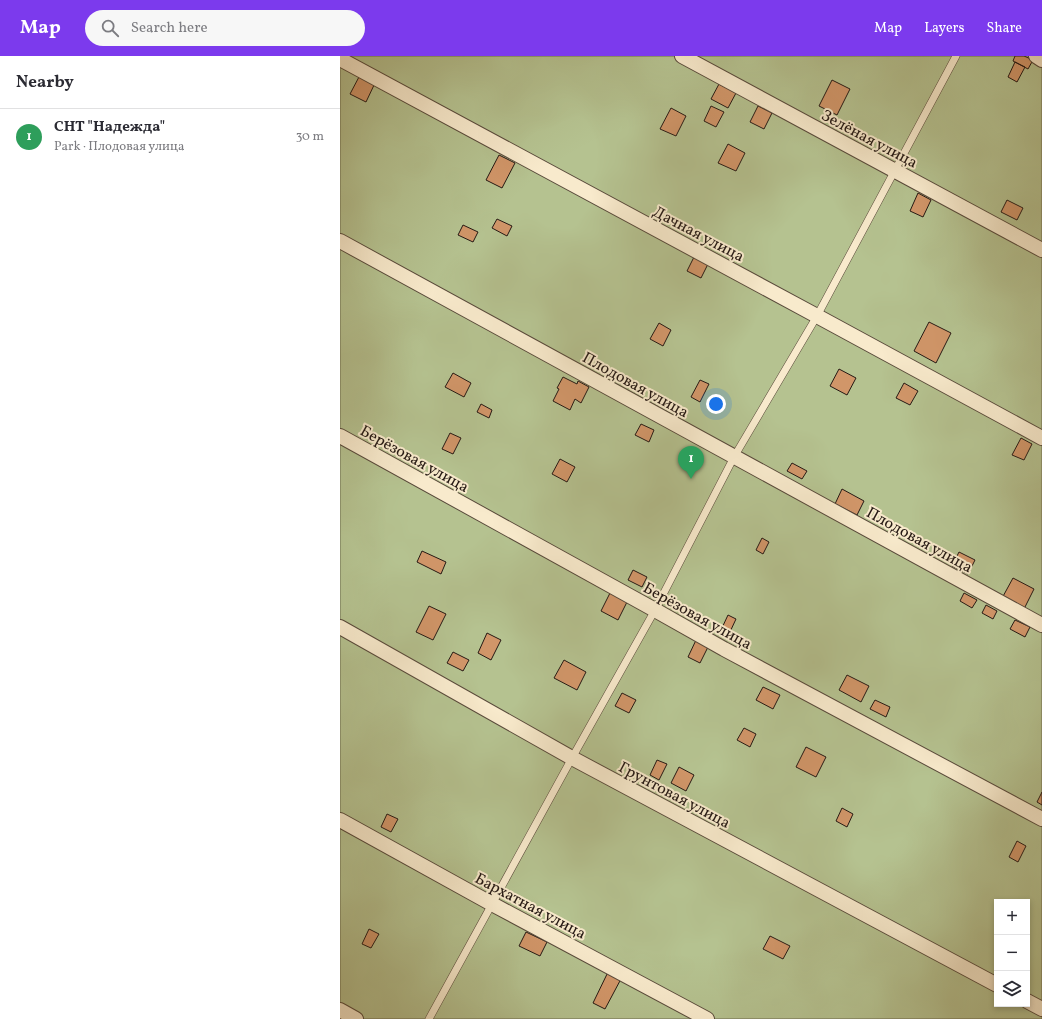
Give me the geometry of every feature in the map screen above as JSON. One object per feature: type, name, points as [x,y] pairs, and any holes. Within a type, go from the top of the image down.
[{"type":"street","name":"Зелёная улица","points":[[682,56],[1042,250]]},
{"type":"street","points":[[1036,56],[1042,60]]},
{"type":"street","name":"Дачная улица","points":[[340,59],[1042,438]]},
{"type":"street","name":"Плодовая улица","points":[[340,241],[1042,625]]},
{"type":"street","name":"Берёзовая улица","points":[[340,436],[724,649],[1042,819]]},
{"type":"street","name":"Грунтовая улица","points":[[340,627],[572,758],[994,983]]},
{"type":"street","name":"Бархатная улица","points":[[340,820],[492,904],[707,1019]]},
{"type":"street","points":[[1030,1003],[1042,1009]]},
{"type":"street","points":[[340,1010],[356,1019]]},
{"type":"lane","points":[[429,1019],[655,610],[734,457],[817,316],[956,56]]},
{"type":"green space","points":[[340,56],[1042,56],[1042,1019],[340,1019]]},
{"type":"building","points":[[1015,56],[1024,56],[1033,60],[1028,69],[1013,61]]},
{"type":"building","points":[[1015,62],[1025,67],[1017,82],[1008,77]]},
{"type":"building","points":[[360,75],[375,83],[366,102],[350,94]]},
{"type":"building","points":[[832,80],[850,89],[837,115],[819,106]]},
{"type":"building","points":[[719,84],[736,93],[728,108],[711,99]]},
{"type":"building","points":[[711,106],[724,112],[716,127],[704,121]]},
{"type":"building","points":[[758,106],[772,113],[764,129],[750,122]]},
{"type":"building","points":[[671,108],[686,116],[676,136],[660,129]]},
{"type":"building","points":[[728,144],[745,153],[736,171],[718,163]]},
{"type":"building","points":[[499,155],[515,163],[502,188],[486,180]]},
{"type":"building","points":[[918,193],[931,200],[923,217],[910,211]]},
{"type":"building","points":[[1007,200],[1023,208],[1017,220],[1001,212]]},
{"type":"building","points":[[497,219],[512,226],[507,236],[492,228]]},
{"type":"building","points":[[463,225],[478,232],[473,242],[458,235]]},
{"type":"building","points":[[694,257],[708,264],[701,278],[687,271]]},
{"type":"building","points":[[929,322],[951,333],[936,363],[914,351]]},
{"type":"building","points":[[659,323],[671,330],[663,346],[650,339]]},
{"type":"building","points":[[839,369],[856,378],[847,395],[830,386]]},
{"type":"building","points":[[453,373],[471,383],[464,397],[445,387]]},
{"type":"building","points":[[563,377],[577,384],[578,381],[589,387],[581,403],[575,399],[570,410],[553,401],[559,389],[557,388]]},
{"type":"building","points":[[700,380],[709,384],[700,402],[691,397]]},
{"type":"building","points":[[904,383],[918,391],[910,405],[896,398]]},
{"type":"building","points":[[481,404],[492,410],[489,418],[477,412]]},
{"type":"building","points":[[641,424],[654,430],[649,442],[635,435]]},
{"type":"building","points":[[450,433],[461,438],[453,454],[442,449]]},
{"type":"building","points":[[1021,438],[1032,444],[1024,460],[1012,455]]},
{"type":"building","points":[[560,459],[575,467],[567,482],[552,474]]},
{"type":"building","points":[[792,463],[807,471],[802,479],[787,471]]},
{"type":"building","points":[[842,489],[864,501],[857,515],[835,504]]},
{"type":"building","points":[[762,538],[769,542],[763,554],[756,550]]},
{"type":"building","points":[[422,551],[446,562],[441,574],[417,562]]},
{"type":"building","points":[[959,552],[975,560],[968,574],[952,566]]},
{"type":"building","points":[[633,570],[647,577],[642,587],[628,580]]},
{"type":"building","points":[[1013,578],[1034,589],[1023,611],[1001,600]]},
{"type":"building","points":[[611,591],[628,600],[618,620],[601,611]]},
{"type":"building","points":[[964,593],[977,600],[972,608],[960,601]]},
{"type":"building","points":[[986,605],[997,611],[993,619],[982,613]]},
{"type":"building","points":[[429,606],[446,614],[433,640],[416,632]]},
{"type":"building","points":[[728,615],[736,619],[729,634],[721,630]]},
{"type":"building","points":[[1015,620],[1030,627],[1025,637],[1010,629]]},
{"type":"building","points":[[487,633],[501,640],[491,660],[478,653]]},
{"type":"building","points":[[697,638],[709,645],[700,663],[688,657]]},
{"type":"building","points":[[453,652],[469,660],[463,671],[447,663]]},
{"type":"building","points":[[564,660],[586,672],[577,690],[554,678]]},
{"type":"building","points":[[847,675],[869,686],[861,702],[839,690]]},
{"type":"building","points":[[763,687],[780,695],[773,709],[756,700]]},
{"type":"building","points":[[622,693],[636,700],[629,713],[615,706]]},
{"type":"building","points":[[875,700],[890,707],[886,717],[870,709]]},
{"type":"building","points":[[744,728],[756,734],[750,747],[737,740]]},
{"type":"building","points":[[806,747],[826,757],[816,777],[796,767]]},
{"type":"building","points":[[657,760],[667,764],[659,780],[650,775]]},
{"type":"building","points":[[679,767],[694,775],[686,791],[671,783]]},
{"type":"building","points":[[1042,792],[1042,805],[1037,802]]},
{"type":"building","points":[[842,808],[853,814],[847,827],[836,821]]},
{"type":"building","points":[[387,814],[398,819],[391,832],[381,827]]},
{"type":"building","points":[[1017,841],[1026,846],[1018,862],[1009,857]]},
{"type":"building","points":[[369,929],[379,934],[371,948],[362,944]]},
{"type":"building","points":[[526,932],[547,942],[540,956],[519,946]]},
{"type":"building","points":[[770,936],[790,946],[783,959],[763,949]]},
{"type":"building","points":[[609,970],[622,977],[605,1009],[593,1003]]},
{"type":"place","name":"СНТ \"Надежда\"","points":[[691,479]]}]
